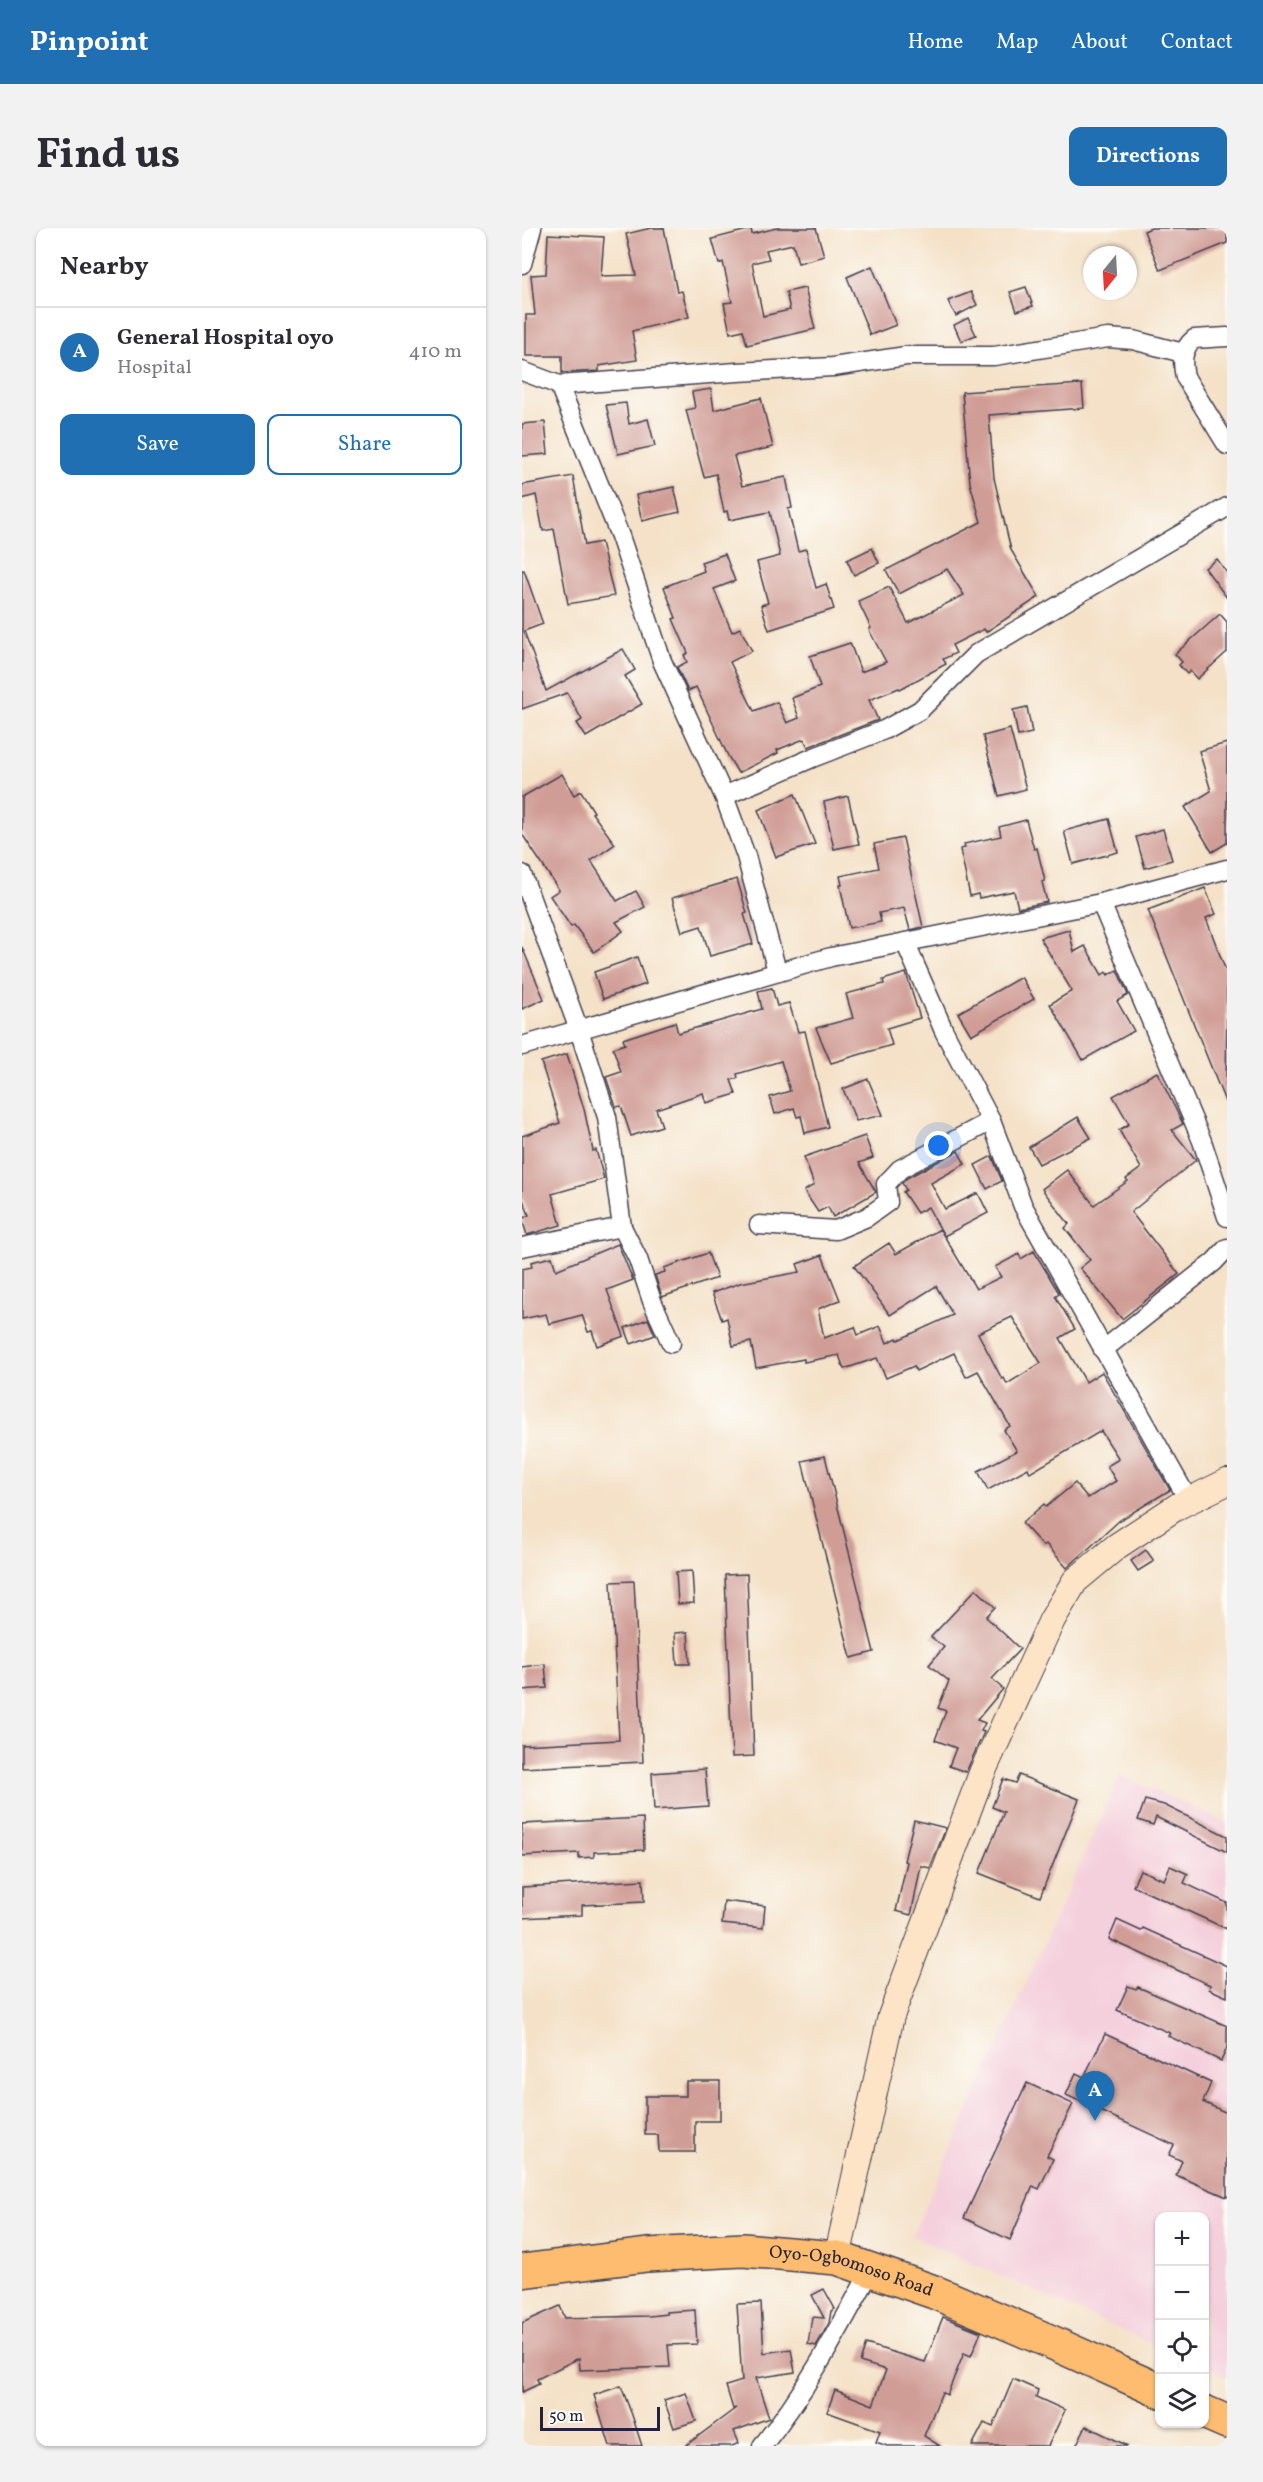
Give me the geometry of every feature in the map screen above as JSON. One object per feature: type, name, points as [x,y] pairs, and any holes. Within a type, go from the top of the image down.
[{"type":"highway","name":"Oyo-Ogbomoso Road","points":[[525,2273],[647,2255],[743,2250],[837,2258],[934,2292],[1155,2389]]},
{"type":"highway","points":[[1209,2414],[1227,2422]]},
{"type":"street","points":[[522,264],[532,228]]},
{"type":"street","points":[[1227,337],[1194,339],[1183,353],[1182,365],[1185,377],[1227,445]]},
{"type":"street","points":[[522,371],[559,385],[833,367],[906,356],[994,356],[1108,338],[1134,340],[1183,353]]},
{"type":"street","points":[[559,385],[620,536],[662,661],[724,796],[746,856],[777,971]]},
{"type":"street","points":[[724,796],[884,730],[921,710],[976,654],[1227,507]]},
{"type":"street","points":[[522,1046],[831,957],[1101,903],[1227,869]]},
{"type":"street","points":[[522,874],[579,1030],[607,1117],[622,1227],[638,1259],[652,1301],[671,1343]]},
{"type":"street","points":[[1101,903],[1202,1141],[1227,1217]]},
{"type":"street","points":[[905,942],[944,1031],[991,1121],[1023,1206],[1189,1501]]},
{"type":"street","points":[[759,1225],[836,1230],[856,1222],[888,1202],[886,1184],[900,1169],[991,1121]]},
{"type":"street","points":[[522,1247],[622,1227]]},
{"type":"street","points":[[1103,1350],[1214,1262],[1227,1248]]},
{"type":"street","points":[[837,2258],[891,2016],[982,1773],[1052,1620],[1075,1581],[1117,1545],[1189,1501],[1227,1482]]},
{"type":"street","points":[[762,2446],[829,2347],[871,2270]]},
{"type":"shaded area","points":[[1120,1775],[1227,1823],[1227,2377],[1209,2369],[1209,2212],[1155,2212],[1155,2345],[912,2236]]},
{"type":"building","points":[[651,228],[664,228],[677,292],[682,291],[689,317],[632,331],[637,360],[599,366],[599,371],[562,373],[562,356],[526,356],[526,315],[535,315],[531,275],[546,274],[548,234],[604,237],[601,276],[636,275],[626,234]]},
{"type":"building","points":[[777,228],[816,228],[824,256],[798,263],[793,244],[766,250],[769,259],[752,263],[763,316],[790,310],[786,292],[805,288],[815,329],[747,345],[743,330],[730,333],[724,303],[732,302],[723,262],[719,264],[712,239],[751,229],[752,234]]},
{"type":"building","points":[[1151,228],[1227,228],[1227,243],[1160,270],[1144,231]]},
{"type":"building","points":[[872,266],[896,325],[870,335],[847,277]]},
{"type":"building","points":[[1026,287],[1033,306],[1017,311],[1010,292]]},
{"type":"building","points":[[971,292],[977,305],[956,316],[948,301]]},
{"type":"building","points":[[968,318],[976,335],[961,341],[954,325]]},
{"type":"building","points":[[1082,384],[1084,408],[989,415],[994,478],[1011,550],[1039,597],[986,632],[984,629],[952,645],[956,653],[943,659],[946,664],[900,689],[869,700],[878,720],[808,747],[804,739],[777,750],[778,753],[738,773],[696,687],[688,691],[677,667],[687,662],[684,655],[688,653],[673,619],[676,618],[664,587],[704,571],[701,562],[725,554],[735,581],[714,589],[732,632],[740,628],[752,651],[730,662],[754,711],[777,702],[787,723],[799,718],[792,698],[820,687],[810,656],[850,643],[861,672],[886,662],[869,630],[871,628],[858,601],[889,587],[908,623],[964,595],[947,569],[899,594],[886,570],[981,522],[970,483],[962,392]]},
{"type":"building","points":[[711,389],[714,410],[761,398],[773,447],[734,456],[742,486],[786,477],[792,508],[788,509],[798,551],[806,549],[816,588],[826,584],[834,609],[769,630],[761,605],[768,603],[757,562],[780,556],[770,512],[729,520],[727,511],[724,512],[716,474],[704,477],[686,410],[695,408],[692,392]]},
{"type":"building","points":[[626,403],[629,424],[648,419],[655,446],[618,454],[606,405]]},
{"type":"building","points":[[545,422],[548,454],[522,456],[522,424]]},
{"type":"building","points":[[573,476],[585,545],[601,542],[614,596],[568,604],[554,529],[543,531],[536,495],[522,499],[522,485]]},
{"type":"building","points":[[674,487],[680,512],[642,521],[636,495]]},
{"type":"building","points":[[872,548],[879,563],[854,575],[847,560]]},
{"type":"building","points":[[1217,559],[1227,573],[1227,598],[1205,568]]},
{"type":"building","points":[[522,570],[524,570],[543,624],[524,631],[546,691],[623,649],[635,670],[625,676],[642,704],[586,737],[577,723],[582,720],[567,693],[522,709]]},
{"type":"building","points":[[1220,614],[1227,622],[1227,652],[1197,679],[1190,671],[1187,674],[1179,665],[1182,662],[1175,654]]},
{"type":"building","points":[[1027,707],[1032,733],[1018,736],[1013,710]]},
{"type":"building","points":[[1010,729],[1026,789],[999,796],[983,736]]},
{"type":"building","points":[[1227,743],[1227,843],[1212,852],[1185,807],[1211,791],[1199,751]]},
{"type":"building","points":[[562,774],[574,795],[581,791],[594,812],[592,813],[615,844],[591,861],[617,901],[636,891],[645,907],[616,922],[623,931],[594,952],[574,925],[571,927],[550,896],[559,890],[522,834],[522,797]]},
{"type":"building","points":[[795,794],[815,844],[776,857],[758,810]]},
{"type":"building","points":[[848,796],[859,844],[834,849],[824,802]]},
{"type":"building","points":[[1109,819],[1118,852],[1073,864],[1064,831]]},
{"type":"building","points":[[1026,820],[1034,849],[1037,848],[1045,881],[1042,882],[1047,902],[1018,908],[1014,891],[979,898],[978,894],[970,896],[960,849],[965,848],[964,844],[1001,836],[999,827]]},
{"type":"building","points":[[1163,829],[1172,860],[1145,868],[1136,837]]},
{"type":"building","points":[[903,838],[923,927],[910,930],[904,908],[879,913],[881,922],[849,928],[840,876],[879,868],[874,844]]},
{"type":"building","points":[[737,879],[753,944],[710,956],[701,926],[682,932],[672,898]]},
{"type":"building","points":[[1205,888],[1216,914],[1206,918],[1227,974],[1226,1104],[1148,910]]},
{"type":"building","points":[[1069,930],[1074,952],[1085,946],[1102,975],[1106,972],[1108,975],[1117,970],[1128,995],[1117,1001],[1134,1031],[1083,1060],[1050,1004],[1072,991],[1040,938]]},
{"type":"building","points":[[522,947],[544,999],[522,1009]]},
{"type":"building","points":[[637,957],[646,984],[603,999],[594,972]]},
{"type":"building","points":[[906,973],[920,1018],[887,1028],[892,1045],[831,1063],[816,1028],[853,1018],[846,994],[884,984],[883,980]]},
{"type":"building","points":[[1021,977],[1034,999],[971,1035],[958,1013]]},
{"type":"building","points":[[772,988],[777,1006],[789,1003],[798,1032],[805,1031],[828,1127],[805,1133],[801,1116],[797,1117],[794,1108],[775,1114],[770,1097],[790,1091],[781,1061],[737,1074],[738,1078],[731,1080],[736,1094],[706,1103],[703,1093],[656,1109],[662,1126],[631,1136],[621,1106],[616,1107],[606,1077],[621,1072],[613,1048],[625,1044],[623,1039],[675,1022],[678,1033],[762,1009],[758,991]]},
{"type":"building","points":[[567,1054],[584,1109],[593,1151],[596,1150],[604,1179],[552,1194],[561,1225],[527,1235],[522,1219],[529,1215],[522,1197],[522,1136],[560,1123],[541,1062]]},
{"type":"building","points":[[1157,1072],[1183,1124],[1172,1130],[1196,1160],[1131,1212],[1179,1274],[1122,1319],[1080,1268],[1090,1260],[1065,1228],[1069,1224],[1042,1189],[1067,1170],[1094,1205],[1128,1181],[1126,1179],[1141,1168],[1119,1130],[1129,1124],[1113,1096]]},
{"type":"building","points":[[868,1079],[883,1115],[856,1121],[843,1089]]},
{"type":"building","points":[[1078,1117],[1091,1138],[1039,1164],[1029,1147]]},
{"type":"building","points":[[865,1136],[873,1158],[859,1163],[876,1192],[833,1217],[828,1207],[818,1212],[804,1191],[814,1185],[804,1157]]},
{"type":"building","points":[[958,1151],[965,1164],[931,1183],[945,1209],[978,1193],[988,1213],[944,1236],[928,1207],[917,1213],[903,1192],[906,1190],[902,1183],[907,1178]]},
{"type":"building","points":[[992,1156],[1002,1181],[987,1189],[975,1165]]},
{"type":"building","points":[[940,1229],[976,1289],[1001,1277],[995,1267],[1019,1254],[1021,1259],[1034,1251],[1059,1293],[1055,1296],[1075,1329],[1060,1338],[1086,1382],[1102,1372],[1170,1490],[1120,1520],[1067,1568],[1046,1544],[1043,1546],[1022,1523],[1044,1504],[1046,1507],[1075,1483],[1088,1498],[1116,1481],[1107,1466],[1119,1459],[1101,1431],[1030,1473],[1028,1468],[988,1490],[978,1471],[1017,1451],[1004,1430],[1010,1426],[978,1371],[966,1377],[954,1353],[916,1371],[914,1366],[886,1378],[877,1358],[844,1369],[839,1355],[756,1368],[751,1342],[733,1346],[727,1318],[722,1320],[712,1293],[740,1283],[800,1272],[797,1264],[822,1255],[840,1300],[818,1309],[824,1338],[855,1327],[858,1335],[880,1326],[887,1343],[953,1315],[936,1286],[890,1315],[854,1266],[889,1243],[896,1254]],"holes":[[[1012,1317],[1041,1363],[1007,1384],[1004,1378],[1002,1379],[978,1333]]]},
{"type":"building","points":[[618,1244],[633,1280],[607,1290],[624,1336],[597,1346],[592,1331],[588,1332],[582,1315],[549,1324],[546,1314],[522,1319],[522,1269],[532,1267],[531,1262],[552,1257],[556,1270]]},
{"type":"building","points":[[708,1253],[717,1278],[662,1297],[655,1275],[665,1272],[664,1268]]},
{"type":"building","points":[[648,1319],[655,1335],[631,1344],[625,1328]]},
{"type":"building","points":[[825,1456],[874,1652],[851,1658],[802,1461]]},
{"type":"building","points":[[1146,1550],[1154,1561],[1138,1571],[1131,1561]]},
{"type":"building","points":[[692,1571],[694,1603],[678,1604],[676,1572]]},
{"type":"building","points":[[747,1574],[754,1756],[732,1757],[725,1575]]},
{"type":"building","points":[[634,1581],[643,1762],[522,1768],[522,1745],[619,1740],[611,1582]]},
{"type":"building","points":[[976,1589],[995,1607],[986,1617],[1020,1649],[992,1679],[1003,1689],[977,1720],[985,1723],[981,1731],[984,1732],[966,1772],[949,1766],[956,1748],[935,1740],[946,1711],[938,1708],[949,1681],[929,1665],[944,1647],[931,1637]]},
{"type":"building","points":[[688,1632],[690,1664],[677,1664],[675,1633]]},
{"type":"building","points":[[545,1664],[547,1688],[522,1690],[522,1667]]},
{"type":"building","points":[[705,1769],[708,1806],[654,1810],[652,1773]]},
{"type":"building","points":[[1019,1775],[1079,1799],[1040,1897],[979,1873],[1004,1812],[992,1807],[1003,1779],[1015,1783]]},
{"type":"building","points":[[1145,1800],[1164,1805],[1227,1836],[1227,1852],[1156,1817],[1153,1825],[1138,1820]]},
{"type":"building","points":[[643,1818],[644,1850],[594,1852],[594,1857],[579,1858],[579,1853],[522,1856],[522,1824]]},
{"type":"building","points":[[914,1820],[946,1828],[930,1868],[921,1866],[911,1915],[896,1911],[907,1862],[904,1861]]},
{"type":"building","points":[[1170,1866],[1188,1874],[1184,1883],[1227,1903],[1227,1929],[1133,1886],[1140,1870],[1164,1880]]},
{"type":"building","points":[[643,1880],[644,1902],[582,1905],[582,1915],[522,1918],[522,1887]]},
{"type":"building","points":[[724,1901],[765,1906],[763,1928],[722,1924]]},
{"type":"building","points":[[1117,1920],[1141,1931],[1143,1928],[1227,1966],[1227,1997],[1209,1989],[1210,1985],[1109,1939]]},
{"type":"building","points":[[1128,1986],[1136,1989],[1138,1987],[1227,2026],[1227,2048],[1221,2061],[1168,2036],[1170,2033],[1117,2010]]},
{"type":"building","points":[[1105,2034],[1211,2083],[1203,2102],[1227,2113],[1227,2197],[1176,2175],[1182,2161],[1169,2155],[1174,2145],[1066,2095],[1076,2073],[1084,2077]]},
{"type":"building","points":[[686,2081],[720,2081],[720,2121],[695,2121],[695,2152],[659,2152],[658,2135],[645,2135],[645,2096],[686,2096]]},
{"type":"building","points":[[1027,2083],[1073,2104],[1047,2156],[1053,2159],[1039,2189],[1033,2186],[1010,2240],[964,2218]]},
{"type":"building","points":[[824,2289],[835,2309],[831,2311],[829,2323],[816,2346],[808,2344],[812,2317],[824,2318],[812,2295]]},
{"type":"building","points":[[761,2303],[764,2353],[791,2349],[795,2372],[756,2378],[769,2418],[734,2431],[739,2443],[732,2446],[685,2446],[736,2408],[733,2409],[726,2386],[742,2381],[737,2304]]},
{"type":"building","points":[[560,2306],[565,2318],[649,2316],[695,2310],[697,2344],[668,2345],[670,2367],[580,2370],[579,2358],[537,2379],[539,2384],[522,2392],[522,2323]]},
{"type":"building","points":[[943,2317],[981,2332],[971,2356],[964,2353],[947,2395],[942,2392],[924,2436],[940,2446],[887,2446],[876,2442],[880,2431],[827,2412],[835,2390],[873,2405],[886,2370],[860,2362],[866,2344],[925,2362]]},
{"type":"building","points":[[1013,2379],[1038,2390],[1036,2397],[1065,2410],[1048,2446],[972,2446],[984,2423],[993,2427]]},
{"type":"building","points":[[621,2386],[642,2446],[610,2446],[594,2395]]},
{"type":"building","points":[[686,2393],[696,2421],[674,2428],[664,2400]]},
{"type":"building","points":[[1086,2426],[1128,2446],[1076,2446]]},
{"type":"place","name":"General Hospital oyo","points":[[1095,2121]]}]
